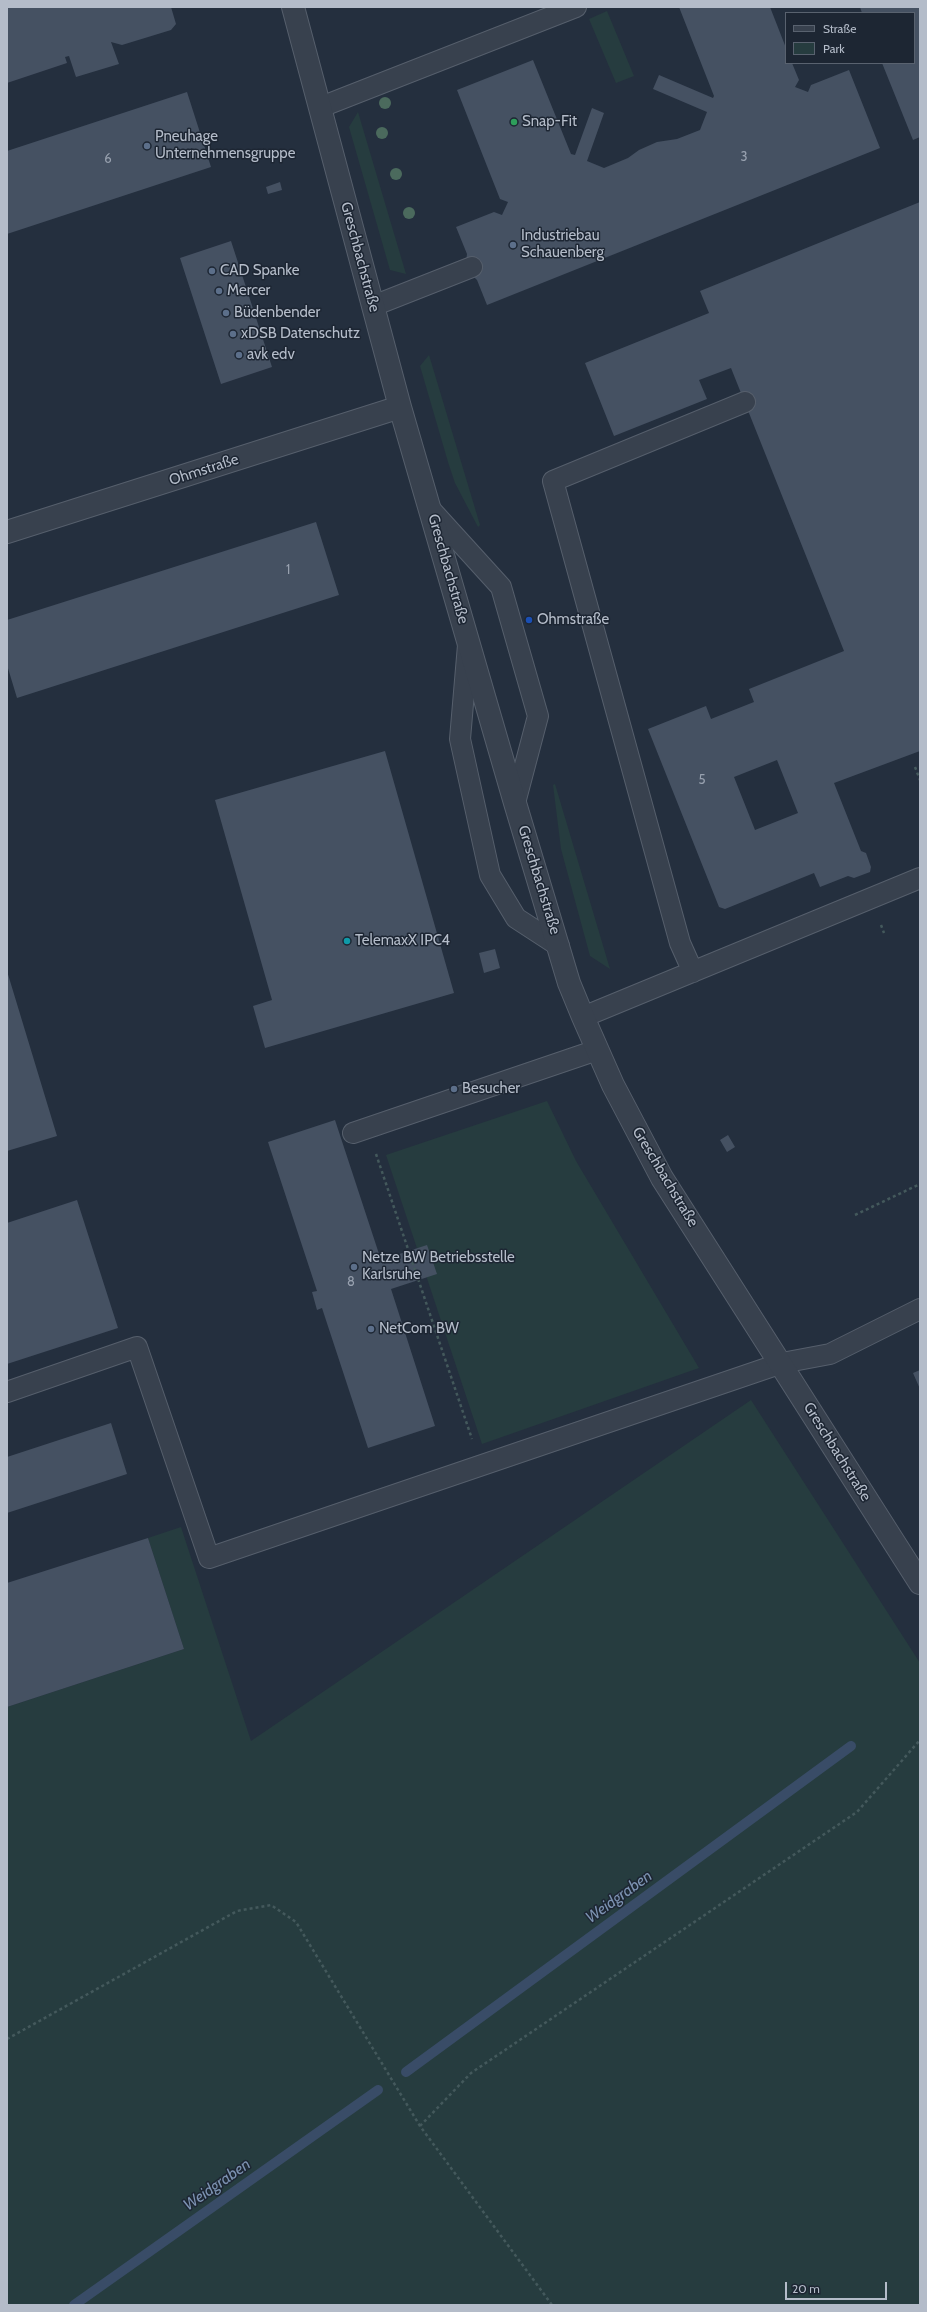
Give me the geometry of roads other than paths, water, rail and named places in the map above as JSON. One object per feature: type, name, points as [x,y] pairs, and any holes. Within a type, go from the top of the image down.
[{"type":"street","name":"Greschbachstraße","points":[[293,7],[400,407],[569,983],[613,1085],[662,1178],[782,1363],[920,1583]]},
{"type":"street","name":"Ohmstraße","points":[[7,532],[400,407]]},
{"type":"lane","points":[[320,108],[576,7]]},
{"type":"lane","points":[[374,306],[472,267]]},
{"type":"lane","points":[[693,972],[680,943],[554,481],[745,402]]},
{"type":"lane","points":[[431,510],[502,587],[538,716],[515,803]]},
{"type":"lane","points":[[468,637],[460,739],[490,875],[516,918],[559,946]]},
{"type":"lane","points":[[583,1017],[920,878]]},
{"type":"lane","points":[[360,1131],[597,1050]]},
{"type":"lane","points":[[7,1392],[138,1347],[209,1558],[782,1363],[830,1354],[920,1310]]},
{"type":"waterway","name":"Weidgraben","points":[[406,2072],[851,1746]]},
{"type":"waterway","name":"Weidgraben","points":[[74,2305],[378,2090]]},
{"type":"place","name":"Snap-Fit","points":[[514,122]]},
{"type":"place","name":"Pneuhage Unternehmensgruppe","points":[[147,146]]},
{"type":"place","name":"Industriebau Schauenberg","points":[[513,245]]},
{"type":"place","name":"CAD Spanke","points":[[212,271]]},
{"type":"place","name":"Mercer","points":[[219,291]]},
{"type":"place","name":"Büdenbender","points":[[226,313]]},
{"type":"place","name":"xDSB Datenschutz","points":[[233,334]]},
{"type":"place","name":"avk edv","points":[[239,355]]},
{"type":"place","name":"Ohmstraße","points":[[529,620]]},
{"type":"place","name":"TelemaxX IPC4","points":[[347,941]]},
{"type":"place","name":"Besucher","points":[[454,1089]]},
{"type":"place","name":"Netze BW Betriebsstelle Karlsruhe","points":[[354,1267]]},
{"type":"place","name":"NetCom BW","points":[[371,1329]]}]
